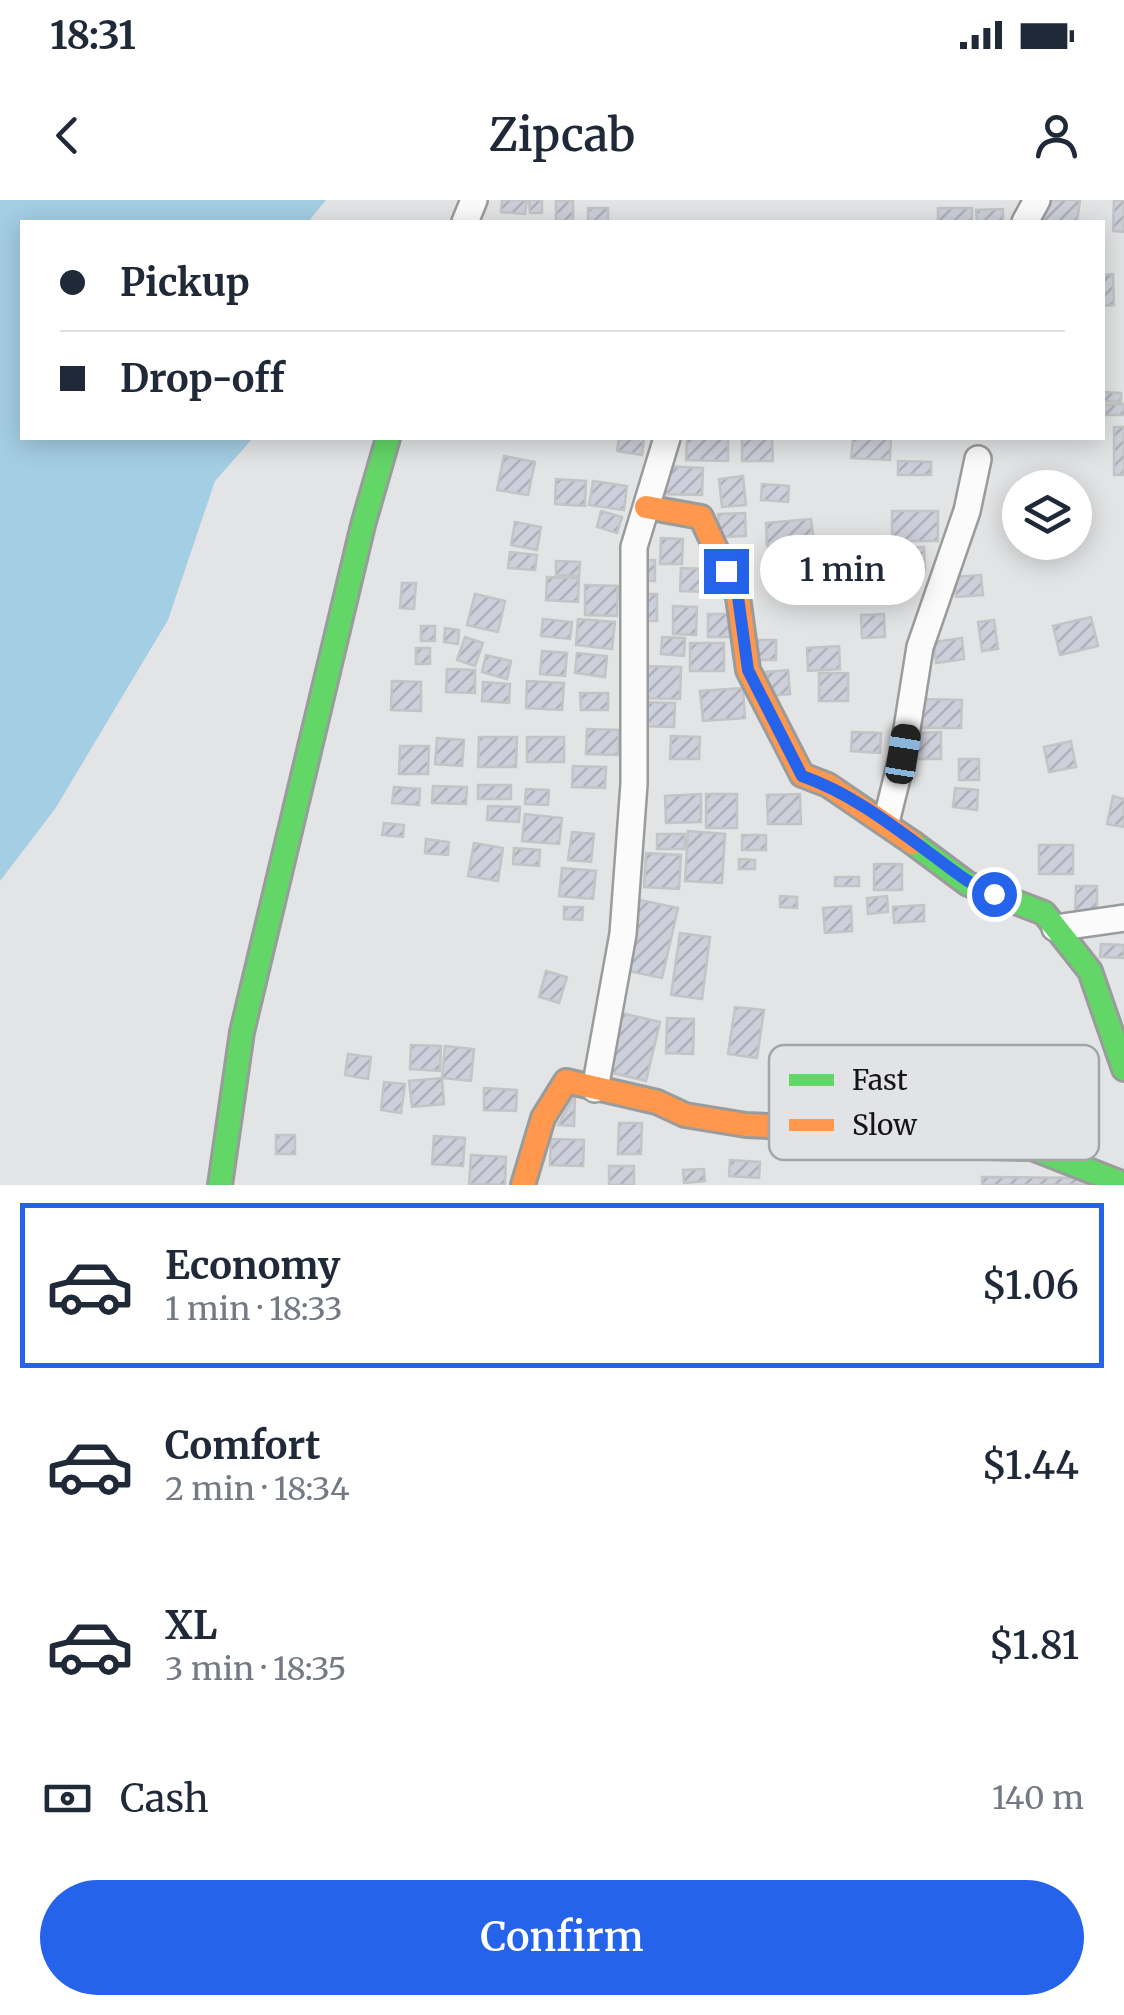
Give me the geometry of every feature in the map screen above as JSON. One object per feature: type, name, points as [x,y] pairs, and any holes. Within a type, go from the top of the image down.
[{"type":"street","points":[[220,1185],[242,1032],[363,525],[387,440]]},
{"type":"street","points":[[595,1089],[622,934],[634,784],[634,548],[666,440]]},
{"type":"street","points":[[886,822],[903,754],[920,647],[966,510],[978,459]]},
{"type":"street","points":[[646,507],[701,516],[738,597],[748,670],[802,776],[828,785],[886,822],[968,884],[1044,914],[1090,971],[1124,1069]]},
{"type":"street","points":[[1056,928],[1124,918]]},
{"type":"street","points":[[523,1185],[532,1144],[553,1097],[566,1081],[657,1102],[685,1115],[769,1126]]},
{"type":"street","points":[[1063,1160],[1124,1184]]},
{"type":"water","points":[[0,200],[326,200],[310,220],[20,220],[20,440],[251,440],[215,481],[168,620],[55,809],[0,881]]},
{"type":"building","points":[[502,200],[527,200],[525,214],[501,212]]},
{"type":"building","points":[[529,200],[542,200],[542,213],[530,213]]},
{"type":"building","points":[[1044,200],[1080,200],[1077,220],[1041,220]]},
{"type":"building","points":[[1114,200],[1124,200],[1124,232],[1113,231]]},
{"type":"building","points":[[556,201],[573,201],[573,220],[556,220]]},
{"type":"building","points":[[588,208],[608,208],[608,220],[588,220]]},
{"type":"building","points":[[938,208],[972,208],[972,220],[938,220]]},
{"type":"building","points":[[1003,209],[1003,220],[977,220],[976,210]]},
{"type":"building","points":[[1113,274],[1114,305],[1105,306],[1105,275]]},
{"type":"building","points":[[1105,392],[1121,393],[1121,402],[1105,401]]},
{"type":"building","points":[[1124,404],[1124,415],[1105,415],[1105,405]]},
{"type":"building","points":[[1114,427],[1124,427],[1124,475],[1114,475]]},
{"type":"building","points":[[619,440],[644,440],[642,455],[617,451]]},
{"type":"building","points":[[687,440],[728,440],[728,461],[686,460]]},
{"type":"building","points":[[742,440],[772,440],[773,461],[742,461]]},
{"type":"building","points":[[853,440],[891,440],[890,460],[851,458]]},
{"type":"building","points":[[504,456],[535,462],[528,495],[497,490]]},
{"type":"building","points":[[898,461],[931,462],[931,475],[898,475]]},
{"type":"building","points":[[663,466],[703,468],[702,495],[661,494]]},
{"type":"building","points":[[743,476],[746,505],[722,507],[719,479]]},
{"type":"building","points":[[556,479],[586,481],[585,506],[555,504]]},
{"type":"building","points":[[593,481],[627,486],[624,510],[589,505]]},
{"type":"building","points":[[762,484],[789,486],[788,502],[761,500]]},
{"type":"building","points":[[601,511],[622,517],[617,533],[597,527]]},
{"type":"building","points":[[892,511],[938,511],[938,541],[892,541]]},
{"type":"building","points":[[745,513],[746,536],[720,537],[718,514]]},
{"type":"building","points":[[811,519],[814,543],[767,546],[766,523]]},
{"type":"building","points":[[515,522],[541,527],[537,550],[511,545]]},
{"type":"building","points":[[661,538],[683,539],[682,564],[660,564]]},
{"type":"building","points":[[851,542],[852,563],[821,565],[820,544]]},
{"type":"building","points":[[924,547],[925,570],[888,571],[887,548]]},
{"type":"building","points":[[510,552],[537,555],[535,570],[508,568]]},
{"type":"building","points":[[636,560],[655,560],[655,581],[636,581]]},
{"type":"building","points":[[556,561],[580,562],[579,576],[556,575]]},
{"type":"building","points":[[681,568],[710,569],[709,592],[680,591]]},
{"type":"building","points":[[981,575],[983,595],[956,597],[954,577]]},
{"type":"building","points":[[547,577],[579,578],[578,602],[546,600]]},
{"type":"building","points":[[402,583],[416,583],[414,609],[400,608]]},
{"type":"building","points":[[585,585],[618,586],[617,616],[585,615]]},
{"type":"building","points":[[475,594],[505,601],[498,632],[467,625]]},
{"type":"building","points":[[636,594],[657,594],[657,621],[636,621]]},
{"type":"building","points":[[673,606],[697,607],[696,635],[673,634]]},
{"type":"building","points":[[708,614],[731,614],[731,637],[708,637]]},
{"type":"building","points":[[884,614],[885,637],[862,638],[861,615]]},
{"type":"building","points":[[1091,617],[1098,646],[1060,655],[1053,626]]},
{"type":"building","points":[[543,619],[572,622],[570,639],[541,636]]},
{"type":"building","points":[[578,619],[615,622],[612,649],[576,645]]},
{"type":"building","points":[[994,620],[998,649],[982,651],[978,622]]},
{"type":"building","points":[[421,626],[435,626],[435,641],[421,641]]},
{"type":"building","points":[[445,628],[459,630],[458,644],[444,642]]},
{"type":"building","points":[[465,637],[483,643],[475,666],[457,660]]},
{"type":"building","points":[[662,637],[685,638],[684,656],[661,654]]},
{"type":"building","points":[[962,638],[964,659],[936,663],[934,642]]},
{"type":"building","points":[[755,640],[776,640],[776,660],[756,660]]},
{"type":"building","points":[[690,643],[724,643],[724,671],[690,671]]},
{"type":"building","points":[[839,646],[840,669],[808,671],[807,648]]},
{"type":"building","points":[[416,648],[430,648],[430,664],[416,664]]},
{"type":"building","points":[[542,651],[567,653],[565,676],[540,674]]},
{"type":"building","points":[[577,653],[607,656],[605,677],[575,673]]},
{"type":"building","points":[[486,655],[511,661],[507,679],[482,672]]},
{"type":"building","points":[[638,666],[681,667],[680,699],[638,698]]},
{"type":"building","points":[[447,669],[475,670],[475,693],[446,692]]},
{"type":"building","points":[[788,670],[790,694],[769,696],[766,672]]},
{"type":"building","points":[[819,673],[848,673],[848,701],[819,701]]},
{"type":"building","points":[[392,681],[421,682],[421,711],[391,710]]},
{"type":"building","points":[[527,681],[564,683],[562,710],[526,708]]},
{"type":"building","points":[[483,682],[510,684],[509,703],[482,701]]},
{"type":"building","points":[[743,688],[745,718],[703,721],[700,691]]},
{"type":"building","points":[[580,693],[608,693],[608,710],[581,710]]},
{"type":"building","points":[[919,699],[962,700],[961,728],[919,728]]},
{"type":"building","points":[[639,702],[675,703],[674,727],[638,726]]},
{"type":"building","points":[[587,729],[619,730],[618,755],[586,754]]},
{"type":"building","points":[[852,732],[881,733],[880,753],[851,751]]},
{"type":"building","points":[[941,732],[941,759],[914,759],[914,733]]},
{"type":"building","points":[[671,736],[700,737],[699,759],[670,759]]},
{"type":"building","points":[[479,737],[517,737],[516,767],[478,767]]},
{"type":"building","points":[[527,737],[564,737],[564,762],[527,762]]},
{"type":"building","points":[[437,738],[464,740],[462,766],[435,764]]},
{"type":"building","points":[[1071,741],[1076,767],[1049,772],[1044,747]]},
{"type":"building","points":[[400,746],[429,746],[428,774],[399,774]]},
{"type":"building","points":[[959,759],[979,759],[979,780],[959,780]]},
{"type":"building","points":[[573,766],[606,767],[605,788],[572,787]]},
{"type":"building","points":[[478,785],[511,785],[511,799],[478,799]]},
{"type":"building","points":[[433,786],[467,787],[466,804],[432,803]]},
{"type":"building","points":[[394,787],[420,789],[419,805],[392,803]]},
{"type":"building","points":[[955,788],[978,790],[977,810],[953,807]]},
{"type":"building","points":[[526,789],[549,790],[548,805],[525,804]]},
{"type":"building","points":[[701,794],[701,822],[666,823],[665,796]]},
{"type":"building","points":[[706,794],[737,794],[737,828],[706,828]]},
{"type":"building","points":[[800,794],[801,824],[768,824],[767,795]]},
{"type":"building","points":[[1113,796],[1124,799],[1124,827],[1107,824]]},
{"type":"building","points":[[488,806],[520,807],[519,822],[487,820]]},
{"type":"building","points":[[525,814],[562,818],[559,844],[522,841]]},
{"type":"building","points":[[384,823],[404,825],[403,837],[382,835]]},
{"type":"building","points":[[688,831],[725,834],[722,883],[685,881]]},
{"type":"building","points":[[572,832],[594,834],[591,862],[568,860]]},
{"type":"building","points":[[657,834],[685,834],[685,849],[657,849]]},
{"type":"building","points":[[742,835],[766,835],[766,850],[742,850]]},
{"type":"building","points":[[426,839],[449,842],[448,855],[425,853]]},
{"type":"building","points":[[474,843],[503,848],[498,881],[468,876]]},
{"type":"building","points":[[1039,845],[1073,845],[1073,874],[1039,874]]},
{"type":"building","points":[[514,848],[540,850],[539,866],[513,864]]},
{"type":"building","points":[[646,853],[681,855],[679,889],[644,887]]},
{"type":"building","points":[[739,859],[755,860],[755,869],[739,869]]},
{"type":"building","points":[[874,864],[902,864],[902,890],[874,890]]},
{"type":"building","points":[[562,868],[596,871],[593,899],[559,896]]},
{"type":"building","points":[[835,877],[859,877],[859,886],[835,886]]},
{"type":"building","points":[[1076,886],[1097,886],[1097,914],[1075,914]]},
{"type":"building","points":[[780,896],[797,897],[797,908],[780,907]]},
{"type":"building","points":[[887,896],[888,912],[868,914],[867,898]]},
{"type":"building","points":[[635,899],[678,908],[662,978],[619,969]]},
{"type":"building","points":[[924,905],[924,921],[894,923],[893,907]]},
{"type":"building","points":[[851,906],[852,931],[825,933],[823,908]]},
{"type":"building","points":[[564,907],[583,907],[582,920],[564,919]]},
{"type":"building","points":[[680,933],[710,937],[702,999],[671,995]]},
{"type":"building","points":[[1101,944],[1124,945],[1124,958],[1100,957]]},
{"type":"building","points":[[546,971],[567,977],[559,1003],[539,997]]},
{"type":"building","points":[[735,1007],[764,1010],[757,1058],[728,1054]]},
{"type":"building","points":[[613,1011],[660,1022],[646,1081],[600,1070]]},
{"type":"building","points":[[667,1018],[694,1019],[693,1054],[666,1053]]},
{"type":"building","points":[[411,1045],[441,1046],[440,1071],[410,1069]]},
{"type":"building","points":[[445,1046],[474,1049],[471,1081],[442,1078]]},
{"type":"building","points":[[348,1054],[371,1057],[368,1079],[345,1075]]},
{"type":"building","points":[[442,1078],[444,1104],[412,1107],[409,1081]]},
{"type":"building","points":[[384,1082],[405,1084],[401,1113],[381,1110]]},
{"type":"building","points":[[484,1088],[517,1090],[516,1111],[484,1110]]},
{"type":"building","points":[[575,1095],[574,1126],[558,1125]]},
{"type":"building","points":[[619,1123],[642,1123],[641,1154],[618,1154]]},
{"type":"building","points":[[276,1135],[295,1135],[295,1154],[276,1154]]},
{"type":"building","points":[[434,1136],[465,1138],[463,1166],[432,1164]]},
{"type":"building","points":[[551,1139],[584,1140],[583,1166],[550,1165]]},
{"type":"building","points":[[471,1155],[506,1157],[505,1185],[469,1184]]},
{"type":"building","points":[[730,1160],[760,1162],[759,1178],[729,1176]]},
{"type":"building","points":[[609,1166],[634,1166],[634,1185],[609,1185]]},
{"type":"building","points":[[704,1169],[705,1181],[684,1183],[683,1170]]},
{"type":"building","points":[[982,1177],[1086,1178],[1086,1185],[982,1185]]},
{"type":"traffic: fast","points":[[220,1185],[242,1032],[363,525],[387,440]]},
{"type":"traffic: fast","points":[[913,843],[968,884],[1044,913],[1090,971],[1124,1069]]},
{"type":"traffic: fast","points":[[1063,1160],[1124,1184]]},
{"type":"traffic: slow","points":[[646,507],[701,517],[738,597],[748,670],[802,775],[828,785],[913,843]]},
{"type":"traffic: slow","points":[[523,1185],[543,1118],[566,1081],[657,1102],[685,1115],[769,1126]]},
{"type":"route","points":[[726,571],[738,597],[748,670],[802,776],[828,785],[937,858],[968,884],[994,894]]}]
